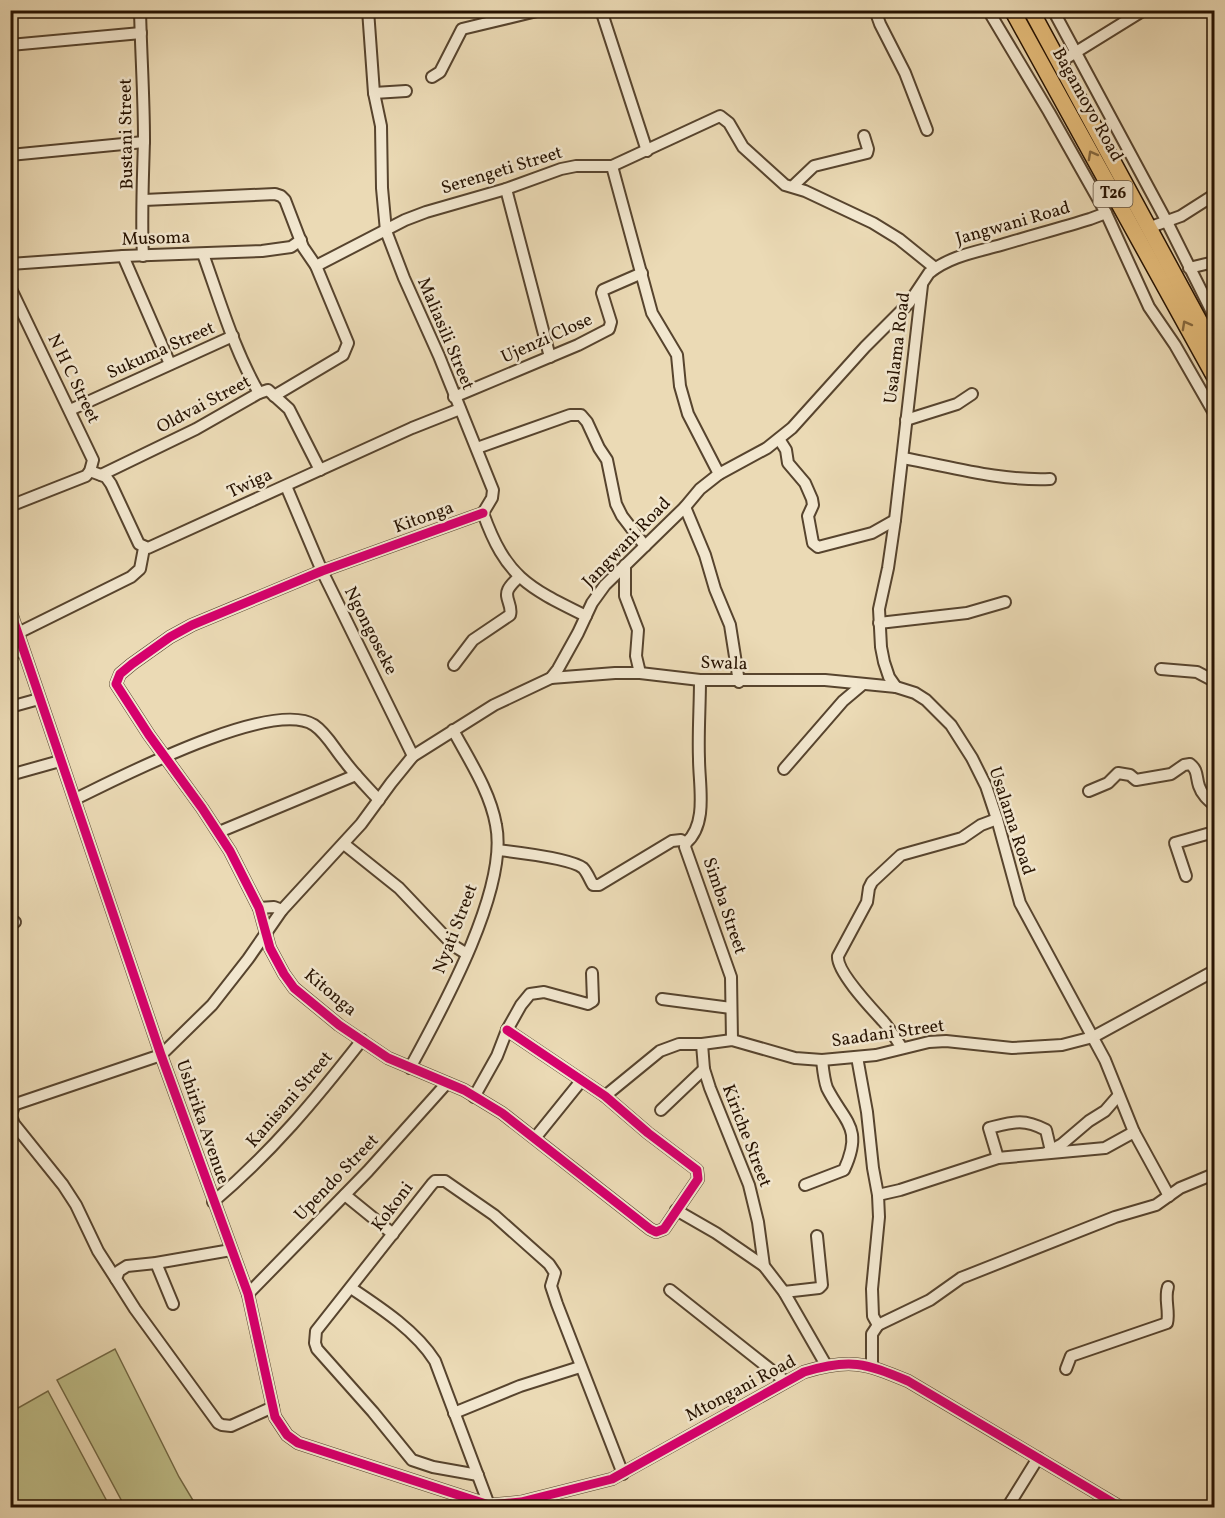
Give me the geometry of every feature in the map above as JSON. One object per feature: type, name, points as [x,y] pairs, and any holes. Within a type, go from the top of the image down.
[{"type":"highway","name":"Bagamoyo Road","points":[[1012,10],[1215,376]]},
{"type":"highway","name":"Bagamoyo Road","points":[[1031,10],[1215,348]]},
{"type":"street","name":"Bustani Street","points":[[140,10],[144,142],[143,256]]},
{"type":"street","name":"Maliasili Street","points":[[368,10],[374,93],[381,126],[382,189],[386,231],[493,490],[492,498],[483,513]]},
{"type":"street","points":[[432,77],[440,72],[462,29],[541,10]]},
{"type":"street","points":[[601,10],[647,151]]},
{"type":"street","points":[[875,10],[927,130]]},
{"type":"street","points":[[988,10],[1106,213],[1149,307],[1175,345],[1215,413]]},
{"type":"street","points":[[1053,10],[1215,316]]},
{"type":"street","points":[[1059,62],[1144,10]]},
{"type":"street","points":[[10,45],[141,33]]},
{"type":"street","points":[[374,93],[406,91]]},
{"type":"street","name":"Serengeti Street","points":[[316,266],[405,220],[426,212],[506,189],[576,165],[612,166],[720,116],[729,123],[743,147],[785,185],[793,186],[851,211],[873,223],[899,239],[935,268]]},
{"type":"street","points":[[793,186],[814,166],[867,153],[864,136]]},
{"type":"street","points":[[10,155],[144,142]]},
{"type":"street","points":[[612,166],[652,313],[677,355],[680,386],[688,414],[719,474]]},
{"type":"street","points":[[506,189],[550,357]]},
{"type":"street","points":[[144,200],[279,194],[285,200],[303,247],[316,266],[345,333],[347,348],[339,358],[274,396]]},
{"type":"street","points":[[1148,228],[1167,222],[1215,195]]},
{"type":"street","name":"Jangwani Road","points":[[551,678],[605,585],[685,507],[700,489],[719,474],[767,448],[792,428],[865,347],[899,314],[935,268],[944,262],[971,252],[1068,226],[1106,213]]},
{"type":"street","name":"Musoma","points":[[10,264],[123,256],[262,251],[291,247],[301,240]]},
{"type":"street","points":[[203,254],[233,336],[259,393]]},
{"type":"street","points":[[123,256],[170,364]]},
{"type":"street","points":[[1189,268],[1215,262]]},
{"type":"street","name":"Ujenzi Close","points":[[454,397],[550,357],[609,329],[611,322],[603,290],[642,273]]},
{"type":"street","name":"Usalama Road","points":[[922,282],[895,520],[879,609],[884,662],[889,677],[896,687],[915,693],[926,700],[951,725],[972,758],[986,786],[997,819],[1020,903],[1093,1036],[1134,1132],[1169,1196]]},
{"type":"street","name":"N H C Street","points":[[10,287],[91,454],[95,473]]},
{"type":"street","name":"Sukuma Street","points":[[70,410],[233,336]]},
{"type":"street","name":"Oldvai Street","points":[[95,473],[196,429],[268,390],[289,409],[320,470]]},
{"type":"street","points":[[906,420],[957,404],[972,394]]},
{"type":"street","name":"Twiga","points":[[144,548],[151,547],[460,409]]},
{"type":"street","points":[[477,448],[570,415],[581,416],[587,422],[599,448],[608,460],[616,504],[622,516],[645,546]]},
{"type":"street","points":[[779,439],[786,450],[788,463],[805,483],[812,499],[813,505],[808,516],[813,543],[818,547],[872,533],[883,529],[895,520]]},
{"type":"street","points":[[903,458],[999,477],[1025,480],[1050,479]]},
{"type":"street","points":[[10,506],[95,473],[106,477],[111,484],[139,544],[144,548],[140,569],[131,577],[18,633]]},
{"type":"street","name":"Ngongoseke","points":[[286,486],[322,572],[413,756]]},
{"type":"street","points":[[685,507],[730,625],[739,682]]},
{"type":"street","points":[[483,513],[493,539],[507,564],[519,577],[540,593],[586,616]]},
{"type":"street","name":"Kitonga","points":[[483,513],[322,572],[192,625],[170,637],[120,674],[116,684],[219,832],[259,908],[276,960],[294,988],[339,1025],[388,1058],[464,1090],[502,1113],[656,1232],[664,1229],[698,1179],[697,1170],[648,1133],[605,1096],[507,1030]]},
{"type":"street","points":[[625,565],[625,596],[638,630],[636,656],[640,673]]},
{"type":"street","points":[[454,665],[473,640],[510,615],[512,610],[507,590],[519,577]]},
{"type":"street","points":[[879,623],[967,613],[1005,602]]},
{"type":"street","name":"Ushirika Avenue","points":[[10,610],[161,1055],[248,1293],[273,1407],[280,1427],[287,1436],[298,1443],[492,1504]]},
{"type":"street","points":[[10,654],[23,650]]},
{"type":"street","points":[[1161,669],[1197,672],[1215,681]]},
{"type":"street","name":"Swala","points":[[551,678],[640,673],[700,680],[739,682],[825,680],[896,687]]},
{"type":"street","points":[[273,1407],[231,1426],[227,1427],[218,1423],[164,1351],[116,1279],[98,1251],[76,1205],[63,1185],[14,1124],[11,1116],[12,1105],[161,1055],[212,1005],[282,910],[344,844],[413,756],[494,705],[551,678]]},
{"type":"street","name":"Simba Street","points":[[700,680],[699,818],[689,839],[687,851],[731,977],[732,1040]]},
{"type":"street","points":[[784,769],[843,700],[862,685]]},
{"type":"street","points":[[10,707],[39,699]]},
{"type":"street","points":[[75,799],[217,735],[273,720],[300,719],[322,731],[356,775],[379,800]]},
{"type":"street","name":"Nyati Street","points":[[410,1068],[467,954],[484,910],[498,850],[497,827],[489,799],[453,730]]},
{"type":"street","points":[[10,775],[60,761]]},
{"type":"street","points":[[1089,791],[1108,783],[1121,773],[1130,775],[1136,780],[1171,774],[1184,765],[1190,764],[1196,771],[1204,796],[1215,805]]},
{"type":"street","points":[[219,832],[356,775]]},
{"type":"street","points":[[902,1048],[884,1022],[867,1005],[839,965],[838,956],[867,902],[872,882],[895,860],[901,855],[962,838],[981,825],[997,819]]},
{"type":"street","points":[[1186,876],[1175,843],[1215,832]]},
{"type":"street","points":[[498,850],[558,859],[582,868],[593,885],[599,885],[672,841],[706,834]]},
{"type":"street","points":[[344,844],[399,888],[454,946],[467,954]]},
{"type":"street","points":[[259,908],[274,907],[282,910]]},
{"type":"street","name":"Saadani Street","points":[[605,1096],[660,1051],[679,1044],[732,1040],[795,1058],[822,1060],[876,1055],[946,1041],[1012,1048],[1076,1042],[1093,1036],[1215,971]]},
{"type":"street","points":[[474,1097],[497,1056],[507,1030],[521,1005],[535,992],[544,992],[588,1004],[593,1000],[592,973]]},
{"type":"street","points":[[662,999],[731,1008]]},
{"type":"street","name":"Kanisani Street","points":[[213,1202],[277,1144],[362,1040]]},
{"type":"street","name":"Kiriche Street","points":[[702,1044],[704,1070],[749,1185],[758,1222],[764,1266],[784,1292],[826,1365]]},
{"type":"street","points":[[857,1057],[878,1195],[879,1217],[872,1289],[873,1316],[878,1325]]},
{"type":"street","points":[[805,1185],[844,1170],[852,1147],[849,1122],[826,1086],[822,1060]]},
{"type":"street","points":[[661,1110],[704,1070]]},
{"type":"street","points":[[535,1138],[581,1081]]},
{"type":"street","name":"Upendo Street","points":[[248,1293],[345,1195],[447,1083]]},
{"type":"street","points":[[1040,1155],[1051,1151],[1105,1111],[1118,1096]]},
{"type":"street","points":[[998,1158],[989,1128],[1013,1122],[1022,1121],[1046,1130],[1051,1151]]},
{"type":"street","points":[[878,1195],[998,1158],[1105,1148],[1134,1132]]},
{"type":"street","points":[[872,1366],[872,1334],[878,1325],[930,1300],[961,1278],[1115,1217],[1148,1208],[1180,1188],[1215,1174]]},
{"type":"street","name":"Kokoni","points":[[478,1475],[433,1467],[412,1460],[317,1349],[314,1337],[316,1331],[435,1181],[445,1181],[494,1215],[549,1264],[555,1273],[551,1286],[553,1294],[623,1474]]},
{"type":"street","points":[[345,1195],[393,1234]]},
{"type":"street","points":[[676,1210],[716,1233],[764,1266]]},
{"type":"street","points":[[784,1292],[819,1288],[822,1285],[817,1236]]},
{"type":"street","points":[[116,1279],[119,1271],[128,1266],[231,1250]]},
{"type":"street","points":[[156,1263],[173,1304]]},
{"type":"street","points":[[1066,1369],[1071,1356],[1167,1323],[1169,1314],[1166,1293],[1168,1287]]},
{"type":"street","points":[[351,1288],[397,1322],[429,1352],[435,1361],[478,1475],[492,1504]]},
{"type":"street","points":[[670,1290],[785,1381]]},
{"type":"street","name":"Mtongani Road","points":[[492,1504],[521,1502],[612,1479],[804,1372],[826,1365],[860,1363],[908,1381],[1122,1508]]},
{"type":"street","points":[[454,1413],[520,1386],[580,1367]]},
{"type":"street","points":[[1007,1508],[1038,1458]]},
{"type":"shaded area","points":[[115,1349],[179,1477],[197,1507],[125,1507],[57,1380]]},
{"type":"shaded area","points":[[48,1391],[110,1507],[11,1507],[11,1412]]},
{"type":"waterway","points":[[1003,10],[1012,25]]},
{"type":"waterway","points":[[1210,382],[1214,390]]},
{"type":"cycle path","points":[[483,513],[322,571],[192,625],[170,637],[132,664],[120,674],[116,684],[230,851],[259,908],[270,948],[294,988],[339,1025],[388,1058],[464,1090],[502,1113],[650,1229],[656,1232],[664,1229],[698,1179],[697,1170],[648,1133],[605,1096],[507,1030]]},
{"type":"cycle path","points":[[10,610],[161,1055],[248,1294],[275,1417],[287,1435],[298,1443],[489,1505],[521,1502],[612,1479],[804,1372],[834,1365],[857,1364],[908,1381],[1122,1508]]}]
